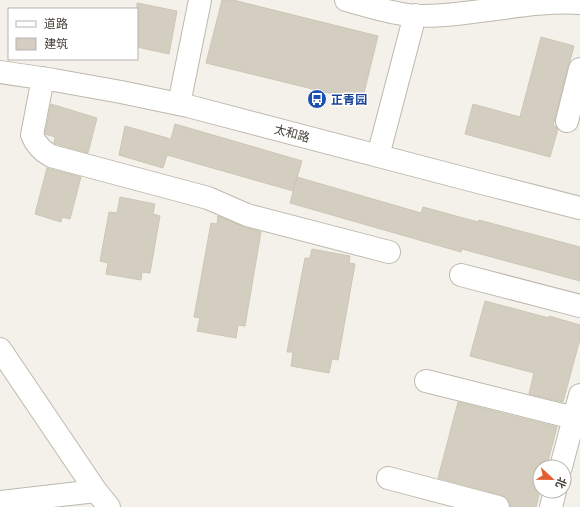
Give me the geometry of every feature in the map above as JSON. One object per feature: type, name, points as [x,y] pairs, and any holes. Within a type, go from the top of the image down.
[{"type":"street","points":[[179,104],[200,0]]},
{"type":"street","points":[[354,1],[402,14],[415,15],[445,15],[538,0],[558,0],[580,3]]},
{"type":"street","points":[[378,156],[415,15]]},
{"type":"street","points":[[567,121],[580,69]]},
{"type":"street","name":"太和路","points":[[0,72],[43,78],[179,104],[580,208]]},
{"type":"street","points":[[43,78],[32,135],[39,147],[51,156],[208,198],[247,214],[389,252]]},
{"type":"street","points":[[461,275],[580,306]]},
{"type":"street","points":[[0,349],[102,499]]},
{"type":"street","points":[[426,381],[574,418]]},
{"type":"street","points":[[563,459],[580,396]]},
{"type":"street","points":[[388,478],[498,507]]},
{"type":"street","points":[[0,502],[102,499]]},
{"type":"building","points":[[222,0],[233,0],[378,36],[362,101],[206,63]]},
{"type":"building","points":[[137,3],[177,11],[169,54],[138,47]]},
{"type":"building","points":[[541,37],[574,46],[553,126],[556,126],[558,129],[550,157],[465,134],[473,104],[520,117]]},
{"type":"building","points":[[51,104],[97,118],[88,153],[56,144],[54,143],[55,137],[45,134]]},
{"type":"building","points":[[175,124],[302,161],[293,191],[167,155],[163,168],[119,155],[125,126],[171,139]]},
{"type":"building","points":[[47,168],[81,177],[70,219],[62,217],[61,222],[35,214]]},
{"type":"building","points":[[297,177],[421,213],[423,207],[478,222],[479,220],[580,247],[580,281],[462,249],[461,252],[290,203]]},
{"type":"building","points":[[120,197],[155,204],[153,214],[160,216],[150,273],[142,272],[141,280],[106,274],[108,263],[100,261],[109,212],[117,213]]},
{"type":"building","points":[[218,216],[261,232],[245,326],[238,325],[236,338],[197,331],[200,318],[194,317],[211,223],[217,224]]},
{"type":"building","points":[[312,249],[350,256],[349,263],[355,264],[338,360],[332,359],[329,373],[291,366],[293,352],[287,352],[305,258],[310,258]]},
{"type":"building","points":[[485,301],[580,325],[580,339],[563,402],[529,394],[534,373],[470,356]]},
{"type":"building","points":[[458,402],[557,427],[549,459],[532,459],[532,499],[538,499],[536,507],[510,507],[510,503],[507,498],[501,495],[438,478]]},
{"type":"place","name":"正青园","points":[[317,99]]}]
